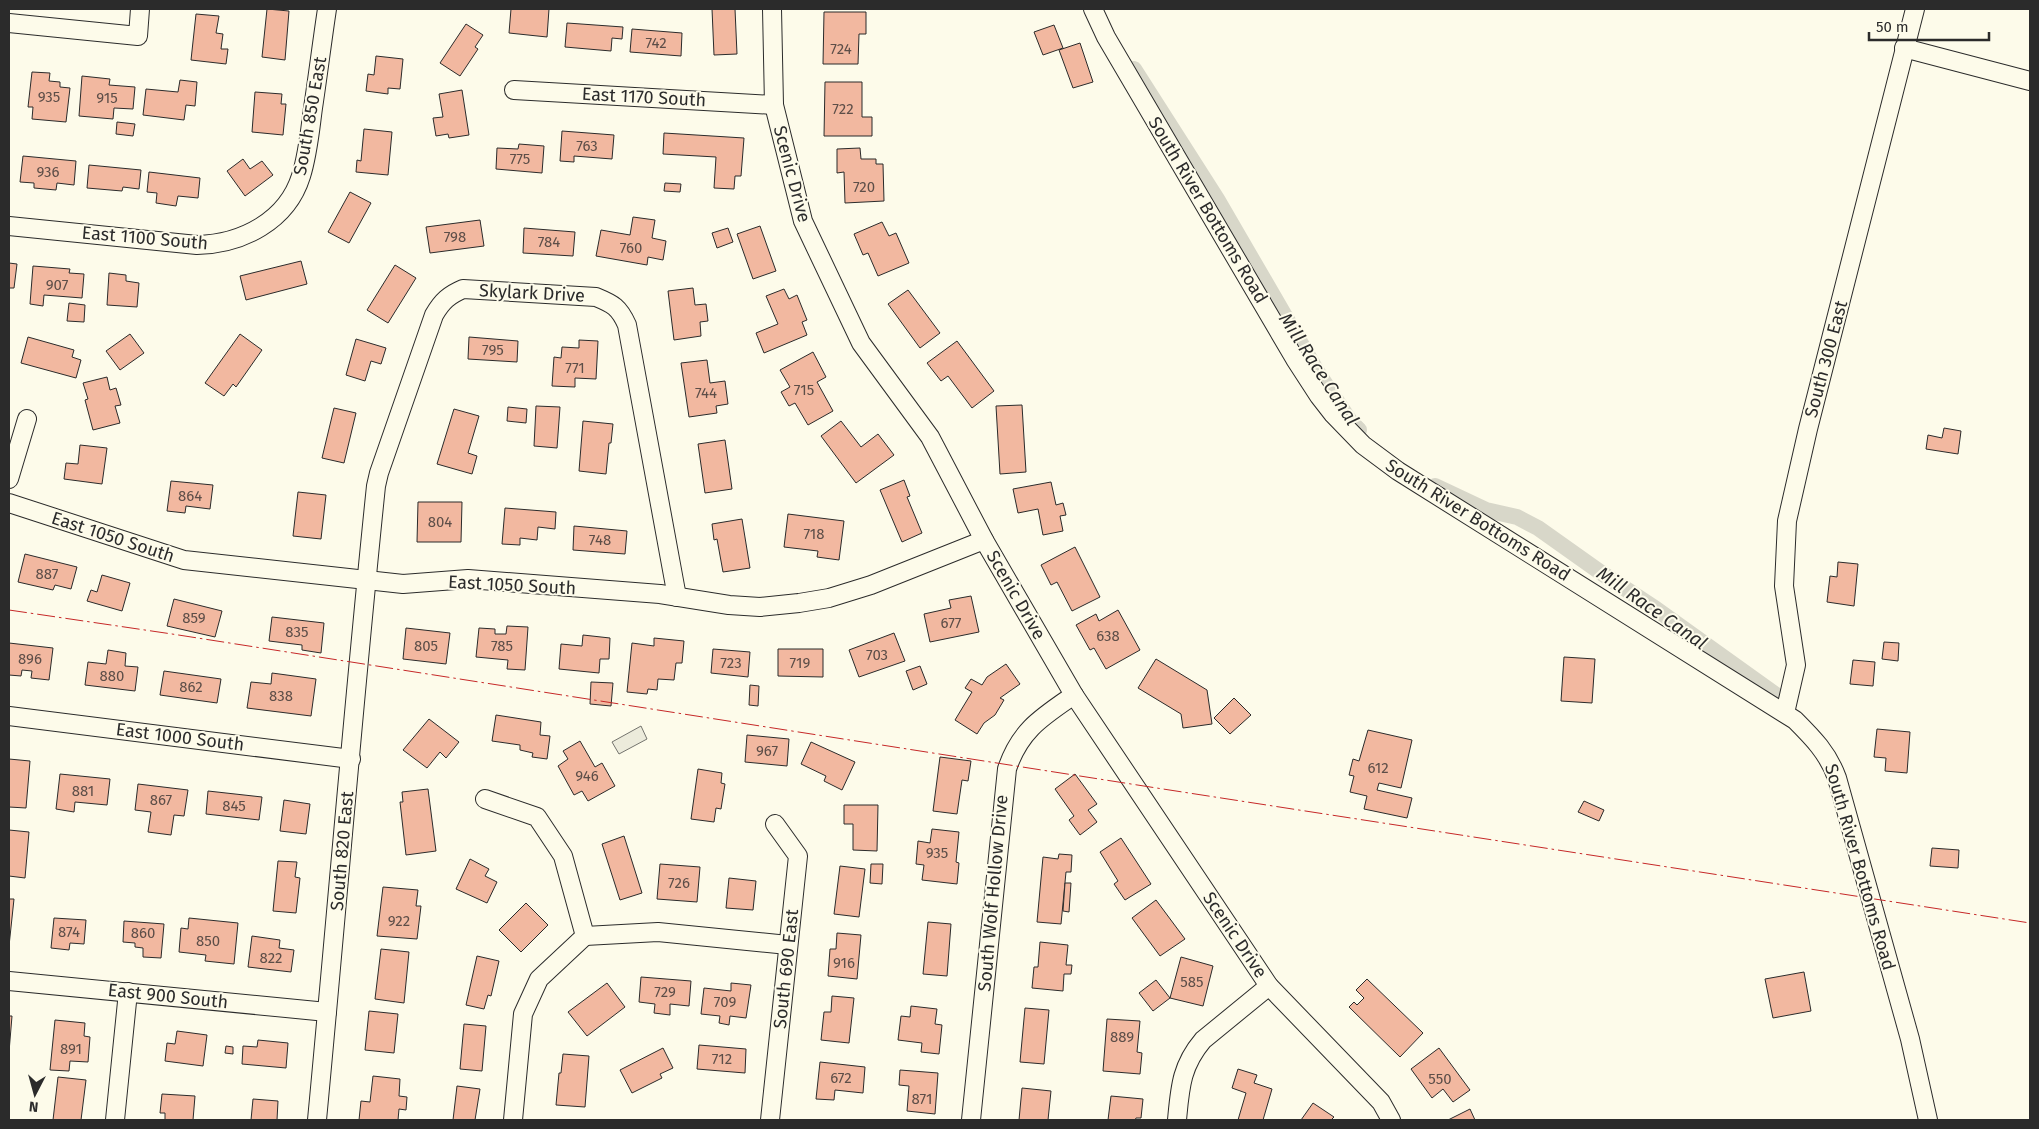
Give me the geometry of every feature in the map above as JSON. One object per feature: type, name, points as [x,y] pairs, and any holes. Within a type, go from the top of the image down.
[{"type":"street","points":[[9,24],[138,36],[140,9]]},
{"type":"street","name":"South 850 East","points":[[275,216],[294,191],[306,160],[327,9]]},
{"type":"street","name":"Scenic Drive","points":[[772,9],[774,105],[803,221],[861,343],[930,437],[984,540],[1074,695],[1269,986],[1381,1102],[1391,1120]]},
{"type":"street","name":"South River Bottoms Road","points":[[1093,9],[1106,37],[1295,359],[1333,414],[1363,445],[1398,472],[1785,713],[1795,720],[1817,742],[1829,759],[1837,778],[1910,1039],[1928,1120]]},
{"type":"street","name":"South 300 East","points":[[1785,713],[1796,665],[1784,586],[1787,522],[1808,429],[1915,9]]},
{"type":"street","points":[[1904,48],[2030,81]]},
{"type":"street","name":"East 1170 South","points":[[514,90],[774,105]]},
{"type":"street","name":"East 1100 South","points":[[9,226],[211,245],[240,238],[275,216]]},
{"type":"street","name":"Skylark Drive","points":[[366,581],[379,473],[434,315],[441,303],[451,294],[463,289],[596,297],[612,304],[622,313],[627,325],[677,597]]},
{"type":"street","points":[[9,479],[27,419]]},
{"type":"street","name":"East 1050 South","points":[[9,504],[184,560],[366,581],[403,584],[468,579],[677,597],[729,605],[760,607],[799,604],[829,598],[871,585],[984,540]]},
{"type":"street","name":"South 820 East","points":[[317,1120],[366,581]]},
{"type":"street","name":"South Wolf Hollow Drive","points":[[971,1120],[1006,769],[1017,744],[1033,724],[1074,695]]},
{"type":"street","name":"East 1000 South","points":[[9,716],[351,759]]},
{"type":"street","points":[[485,799],[537,817],[563,856],[585,936]]},
{"type":"street","name":"South 690 East","points":[[770,1120],[798,856],[776,824]]},
{"type":"street","points":[[513,1120],[523,1014],[539,979],[585,936],[658,932],[788,946]]},
{"type":"street","name":"East 900 South","points":[[9,981],[327,1012]]},
{"type":"street","points":[[1177,1120],[1183,1074],[1195,1050],[1204,1040],[1269,986]]},
{"type":"street","points":[[115,1120],[128,992]]},
{"type":"shaded area","points":[[641,726],[647,739],[619,754],[612,742]]},
{"type":"building","points":[[267,9],[289,11],[285,60],[262,57]]},
{"type":"building","points":[[511,9],[549,9],[547,37],[509,33]]},
{"type":"building","points":[[712,9],[735,9],[737,54],[714,55]]},
{"type":"building","points":[[824,12],[866,12],[866,34],[859,34],[858,64],[823,64]]},
{"type":"building","points":[[196,14],[219,16],[216,33],[223,34],[221,49],[228,49],[226,64],[191,60]]},
{"type":"building","points":[[567,23],[623,27],[622,39],[612,38],[611,51],[565,47]]},
{"type":"building","points":[[466,24],[483,35],[475,47],[478,49],[460,76],[440,63]]},
{"type":"building","points":[[1054,25],[1063,48],[1043,55],[1034,32]]},
{"type":"building","points":[[632,29],[682,33],[681,56],[630,52]]},
{"type":"building","points":[[1080,43],[1093,82],[1073,88],[1059,50]]},
{"type":"building","points":[[376,56],[403,59],[400,89],[388,88],[388,94],[366,91],[368,74],[374,75]]},
{"type":"building","points":[[32,72],[50,73],[49,81],[60,82],[60,87],[70,88],[66,122],[32,119],[33,107],[28,107]]},
{"type":"building","points":[[82,76],[110,79],[109,85],[135,87],[133,109],[114,108],[113,119],[79,116]]},
{"type":"building","points":[[180,80],[197,82],[195,106],[186,105],[184,120],[143,115],[146,89],[178,92]]},
{"type":"building","points":[[825,82],[862,82],[862,117],[872,117],[872,136],[824,136]]},
{"type":"building","points":[[462,90],[469,135],[449,138],[448,134],[436,136],[433,118],[443,117],[439,94]]},
{"type":"building","points":[[255,92],[282,94],[281,104],[286,104],[283,135],[252,132]]},
{"type":"building","points":[[117,122],[135,124],[133,136],[116,134]]},
{"type":"building","points":[[364,129],[392,132],[388,175],[356,172],[357,160],[361,161]]},
{"type":"building","points":[[562,131],[614,135],[612,159],[574,156],[574,162],[560,161]]},
{"type":"building","points":[[664,133],[744,138],[741,176],[735,176],[734,189],[714,188],[716,157],[663,154]]},
{"type":"building","points":[[519,144],[544,146],[542,173],[496,169],[497,148],[518,149]]},
{"type":"building","points":[[860,148],[861,159],[876,159],[876,164],[883,164],[884,201],[845,203],[844,172],[837,173],[837,149]]},
{"type":"building","points":[[23,156],[76,161],[74,185],[57,183],[56,190],[34,188],[34,183],[20,182]]},
{"type":"building","points":[[243,159],[250,169],[262,161],[273,175],[245,196],[227,171]]},
{"type":"building","points":[[89,165],[141,170],[139,189],[123,187],[122,191],[87,188]]},
{"type":"building","points":[[149,172],[200,178],[198,198],[178,196],[176,206],[156,203],[157,193],[147,192]]},
{"type":"building","points":[[665,183],[681,184],[680,192],[664,191]]},
{"type":"building","points":[[350,192],[371,203],[349,243],[328,232]]},
{"type":"building","points":[[633,217],[655,220],[652,238],[666,241],[663,260],[648,257],[647,265],[596,256],[601,230],[630,235]]},
{"type":"building","points":[[480,220],[484,246],[430,253],[426,227]]},
{"type":"building","points":[[882,222],[889,236],[896,233],[909,263],[878,276],[868,253],[863,255],[854,234]]},
{"type":"building","points":[[760,226],[776,271],[753,279],[737,234]]},
{"type":"building","points":[[524,228],[575,232],[573,256],[523,253]]},
{"type":"building","points":[[728,228],[733,242],[717,248],[712,233]]},
{"type":"building","points":[[301,261],[307,284],[246,300],[240,276]]},
{"type":"building","points":[[9,263],[17,264],[14,288],[9,288]]},
{"type":"building","points":[[395,265],[416,278],[388,323],[367,310]]},
{"type":"building","points":[[33,266],[70,269],[69,273],[84,274],[82,298],[44,295],[43,306],[30,304]]},
{"type":"building","points":[[109,273],[126,275],[126,281],[139,283],[137,307],[107,305]]},
{"type":"building","points":[[693,288],[695,305],[706,304],[708,321],[700,322],[701,336],[674,340],[668,291]]},
{"type":"building","points":[[784,289],[789,299],[797,295],[807,320],[802,322],[807,335],[764,353],[756,333],[778,324],[766,296]]},
{"type":"building","points":[[908,290],[940,333],[920,348],[888,304]]},
{"type":"building","points":[[69,303],[85,305],[84,322],[67,321]]},
{"type":"building","points":[[130,334],[144,353],[120,370],[106,351]]},
{"type":"building","points":[[240,334],[262,350],[236,387],[233,384],[224,396],[205,383]]},
{"type":"building","points":[[28,337],[74,350],[72,357],[81,360],[76,378],[21,363]]},
{"type":"building","points":[[469,337],[518,341],[517,362],[468,359]]},
{"type":"building","points":[[356,339],[386,348],[381,364],[371,361],[365,381],[346,375]]},
{"type":"building","points":[[579,340],[598,341],[596,379],[575,378],[575,387],[552,386],[554,357],[561,358],[562,347],[579,348]]},
{"type":"building","points":[[957,341],[994,391],[972,408],[948,376],[941,381],[927,363]]},
{"type":"building","points":[[813,352],[826,377],[817,382],[833,411],[808,425],[795,403],[789,406],[781,392],[790,387],[780,370]]},
{"type":"building","points":[[707,360],[710,383],[725,381],[728,404],[716,406],[717,413],[689,417],[681,363]]},
{"type":"building","points":[[107,377],[110,390],[116,388],[121,405],[115,406],[120,423],[93,430],[85,400],[88,399],[83,383]]},
{"type":"building","points":[[1022,405],[1026,472],[1000,474],[996,406]]},
{"type":"building","points":[[536,406],[560,407],[557,448],[534,446]]},
{"type":"building","points":[[508,407],[527,409],[526,423],[507,421]]},
{"type":"building","points":[[334,408],[356,413],[344,463],[322,458]]},
{"type":"building","points":[[454,409],[479,416],[468,453],[477,456],[472,474],[437,464]]},
{"type":"building","points":[[583,421],[613,424],[606,474],[579,471]]},
{"type":"building","points":[[841,421],[861,447],[878,434],[894,455],[856,483],[821,436]]},
{"type":"building","points":[[1944,428],[1961,431],[1958,454],[1926,449],[1928,435],[1942,438]]},
{"type":"building","points":[[725,440],[732,489],[705,493],[698,444]]},
{"type":"building","points":[[80,445],[107,448],[102,484],[64,479],[66,463],[78,464]]},
{"type":"building","points":[[904,480],[910,496],[907,497],[922,533],[902,542],[880,490]]},
{"type":"building","points":[[171,481],[213,485],[210,509],[186,506],[185,513],[167,511]]},
{"type":"building","points":[[1051,482],[1056,505],[1063,503],[1066,515],[1060,516],[1063,531],[1043,535],[1038,509],[1018,513],[1013,489]]},
{"type":"building","points":[[298,492],[326,495],[321,539],[293,536]]},
{"type":"building","points":[[418,502],[462,502],[461,542],[417,542]]},
{"type":"building","points":[[505,508],[556,512],[555,529],[538,527],[537,540],[520,538],[520,545],[502,544]]},
{"type":"building","points":[[788,514],[844,521],[839,560],[817,557],[818,551],[784,547]]},
{"type":"building","points":[[742,519],[750,568],[723,572],[717,539],[714,540],[712,524]]},
{"type":"building","points":[[574,526],[627,531],[625,554],[573,550]]},
{"type":"building","points":[[1075,547],[1100,597],[1072,611],[1057,582],[1051,585],[1041,565]]},
{"type":"building","points":[[25,554],[77,567],[71,589],[55,585],[53,590],[18,582]]},
{"type":"building","points":[[1838,562],[1858,564],[1854,606],[1827,602],[1830,576],[1837,577]]},
{"type":"building","points":[[102,575],[130,583],[122,611],[87,601],[91,590],[97,592]]},
{"type":"building","points":[[971,596],[979,632],[930,642],[924,614],[951,608],[949,600]]},
{"type":"building","points":[[174,599],[222,611],[215,637],[167,626]]},
{"type":"building","points":[[1118,610],[1140,650],[1106,669],[1094,648],[1090,650],[1076,625],[1096,614],[1099,621]]},
{"type":"building","points":[[272,617],[324,623],[321,653],[302,650],[302,645],[269,641]]},
{"type":"building","points":[[507,626],[528,627],[525,670],[507,669],[508,660],[476,657],[479,628],[495,629],[495,634],[506,634]]},
{"type":"building","points":[[406,628],[450,633],[446,664],[403,659]]},
{"type":"building","points":[[894,633],[905,661],[859,677],[849,650]]},
{"type":"building","points":[[583,635],[610,638],[609,659],[600,659],[599,673],[559,669],[561,644],[582,646]]},
{"type":"building","points":[[654,638],[684,641],[682,663],[676,663],[674,680],[658,679],[657,690],[648,689],[647,694],[627,692],[632,643],[654,646]]},
{"type":"building","points":[[1884,642],[1899,643],[1898,661],[1882,659]]},
{"type":"building","points":[[9,643],[53,648],[49,680],[31,678],[32,671],[22,670],[21,676],[9,675]]},
{"type":"building","points":[[713,649],[750,652],[748,677],[711,673]]},
{"type":"building","points":[[778,649],[823,649],[823,677],[778,676]]},
{"type":"building","points":[[108,650],[126,653],[125,666],[138,667],[135,691],[85,685],[88,662],[106,664]]},
{"type":"building","points":[[1564,657],[1595,659],[1592,703],[1561,701]]},
{"type":"building","points":[[1156,659],[1207,690],[1212,724],[1183,728],[1181,714],[1138,688]]},
{"type":"building","points":[[1853,660],[1875,662],[1873,686],[1850,684]]},
{"type":"building","points":[[1006,664],[1020,684],[1000,698],[1004,700],[995,715],[984,723],[977,734],[955,720],[972,692],[965,688],[971,679],[982,685],[987,677]]},
{"type":"building","points":[[920,666],[927,684],[913,690],[906,671]]},
{"type":"building","points":[[164,671],[221,679],[217,703],[160,695]]},
{"type":"building","points":[[272,673],[316,679],[311,716],[247,708],[251,682],[271,684]]},
{"type":"building","points":[[591,682],[613,683],[611,706],[590,704]]},
{"type":"building","points":[[750,685],[759,686],[758,706],[749,705]]},
{"type":"building","points":[[1234,698],[1251,715],[1230,734],[1214,718]]},
{"type":"building","points":[[496,715],[541,722],[540,735],[550,736],[547,759],[532,757],[533,753],[520,750],[520,745],[492,741]]},
{"type":"building","points":[[429,719],[459,742],[446,758],[440,752],[427,768],[403,750]]},
{"type":"building","points":[[1877,729],[1910,732],[1907,773],[1885,771],[1886,758],[1874,757]]},
{"type":"building","points":[[1368,730],[1412,740],[1401,788],[1379,783],[1377,790],[1412,798],[1407,818],[1364,809],[1367,796],[1350,792],[1354,776],[1349,775],[1353,759],[1359,761]]},
{"type":"building","points":[[747,735],[789,739],[787,766],[745,762]]},
{"type":"building","points":[[580,741],[595,767],[602,763],[615,786],[588,801],[582,791],[574,795],[558,766],[568,759],[563,751]]},
{"type":"building","points":[[811,742],[855,762],[842,790],[824,781],[826,776],[801,764]]},
{"type":"building","points":[[940,757],[971,761],[968,781],[962,780],[957,814],[933,811]]},
{"type":"building","points":[[9,759],[30,761],[26,808],[9,807]]},
{"type":"building","points":[[698,769],[722,773],[721,783],[725,784],[721,809],[716,808],[714,822],[691,819]]},
{"type":"building","points":[[60,774],[110,779],[107,805],[75,802],[74,812],[56,809]]},
{"type":"building","points":[[1075,774],[1097,804],[1088,810],[1097,822],[1080,835],[1069,820],[1074,816],[1055,789]]},
{"type":"building","points":[[138,784],[188,790],[184,816],[174,815],[171,835],[148,832],[151,812],[135,810]]},
{"type":"building","points":[[428,789],[436,851],[406,855],[400,802],[403,802],[402,792]]},
{"type":"building","points":[[208,791],[262,797],[259,820],[206,814]]},
{"type":"building","points":[[284,800],[310,804],[306,834],[280,831]]},
{"type":"building","points":[[1584,801],[1604,810],[1599,821],[1578,812]]},
{"type":"building","points":[[844,805],[878,805],[877,851],[853,850],[853,824],[844,824]]},
{"type":"building","points":[[932,829],[959,832],[956,862],[959,863],[957,884],[922,880],[924,865],[916,864],[918,841],[930,843]]},
{"type":"building","points":[[9,830],[29,832],[25,878],[9,876]]},
{"type":"building","points":[[624,836],[642,893],[620,900],[602,844]]},
{"type":"building","points":[[1121,838],[1151,884],[1125,900],[1114,884],[1118,881],[1100,852]]},
{"type":"building","points":[[1932,848],[1959,850],[1958,868],[1930,866]]},
{"type":"building","points":[[1059,854],[1072,855],[1071,872],[1066,872],[1061,924],[1037,922],[1043,857],[1058,859]]},
{"type":"building","points":[[470,859],[489,869],[485,876],[497,882],[487,903],[456,889]]},
{"type":"building","points":[[278,861],[297,862],[295,877],[300,878],[296,913],[273,911]]},
{"type":"building","points":[[660,864],[700,867],[697,902],[657,899]]},
{"type":"building","points":[[871,864],[883,864],[882,884],[870,883]]},
{"type":"building","points":[[840,866],[865,869],[859,917],[834,914]]},
{"type":"building","points":[[729,878],[756,881],[753,910],[726,908]]},
{"type":"building","points":[[1065,883],[1071,883],[1069,912],[1063,911]]},
{"type":"building","points":[[383,887],[418,890],[416,906],[421,906],[417,939],[377,936]]},
{"type":"building","points":[[9,899],[14,899],[9,946]]},
{"type":"building","points":[[1156,900],[1185,939],[1160,956],[1132,918]]},
{"type":"building","points":[[526,903],[548,925],[521,952],[499,930]]},
{"type":"building","points":[[54,918],[86,920],[84,944],[70,943],[69,950],[51,948]]},
{"type":"building","points":[[189,918],[238,923],[234,964],[205,961],[206,955],[179,952],[181,928],[188,929]]},
{"type":"building","points":[[124,921],[164,924],[161,958],[143,957],[143,948],[135,947],[135,943],[123,942]]},
{"type":"building","points":[[928,922],[951,924],[947,976],[923,974]]},
{"type":"building","points":[[837,933],[861,935],[857,979],[828,976],[830,949],[836,949]]},
{"type":"building","points":[[252,936],[280,940],[279,948],[294,950],[291,972],[248,967]]},
{"type":"building","points":[[1040,942],[1068,945],[1066,965],[1072,965],[1071,974],[1064,974],[1063,991],[1032,988],[1034,967],[1038,967]]},
{"type":"building","points":[[381,949],[409,952],[404,1003],[375,999]]},
{"type":"building","points":[[477,956],[499,961],[491,996],[488,995],[484,1009],[466,1005]]},
{"type":"building","points":[[1181,957],[1213,966],[1203,1006],[1170,998]]},
{"type":"building","points":[[1804,972],[1811,1011],[1773,1018],[1765,979]]},
{"type":"building","points":[[641,977],[691,981],[689,1006],[670,1004],[670,1015],[654,1013],[655,1004],[639,1002]]},
{"type":"building","points":[[1367,979],[1423,1033],[1400,1057],[1349,1007],[1354,1002],[1357,1005],[1364,998],[1356,990]]},
{"type":"building","points":[[1156,980],[1170,998],[1153,1011],[1139,993]]},
{"type":"building","points":[[607,983],[625,1007],[587,1036],[568,1012]]},
{"type":"building","points":[[731,983],[751,985],[746,1018],[730,1016],[729,1025],[719,1023],[720,1016],[701,1014],[704,988],[731,991]]},
{"type":"building","points":[[832,996],[854,998],[849,1043],[821,1040],[824,1012],[831,1012]]},
{"type":"building","points":[[911,1006],[937,1009],[935,1024],[942,1025],[939,1054],[921,1052],[922,1043],[898,1040],[901,1016],[910,1017]]},
{"type":"building","points":[[1025,1008],[1049,1010],[1044,1064],[1020,1062]]},
{"type":"building","points":[[369,1011],[398,1014],[394,1053],[365,1050]]},
{"type":"building","points":[[9,1016],[12,1016],[9,1052]]},
{"type":"building","points":[[1107,1019],[1140,1021],[1137,1052],[1142,1053],[1140,1074],[1103,1071]]},
{"type":"building","points":[[55,1020],[85,1023],[84,1036],[90,1037],[88,1062],[70,1061],[69,1071],[50,1070]]},
{"type":"building","points":[[464,1024],[486,1026],[482,1071],[460,1069]]},
{"type":"building","points":[[177,1031],[207,1035],[203,1066],[165,1061],[167,1043],[175,1044]]},
{"type":"building","points":[[258,1040],[288,1043],[286,1068],[242,1064],[243,1046],[257,1047]]},
{"type":"building","points":[[699,1045],[746,1049],[745,1073],[697,1069]]},
{"type":"building","points":[[226,1046],[233,1047],[233,1054],[225,1053]]},
{"type":"building","points":[[663,1048],[673,1068],[660,1074],[662,1078],[632,1093],[620,1070]]},
{"type":"building","points":[[1439,1048],[1470,1090],[1453,1102],[1443,1089],[1432,1098],[1411,1069]]},
{"type":"building","points":[[563,1054],[589,1056],[585,1107],[556,1105]]},
{"type":"building","points":[[820,1062],[865,1067],[863,1093],[835,1090],[834,1100],[816,1099]]},
{"type":"building","points":[[1238,1069],[1257,1075],[1254,1083],[1272,1089],[1263,1120],[1238,1120],[1246,1093],[1232,1088]]},
{"type":"building","points":[[900,1070],[938,1073],[935,1114],[907,1111],[909,1086],[899,1085]]},
{"type":"building","points":[[373,1076],[400,1079],[399,1096],[407,1097],[406,1110],[399,1109],[398,1120],[359,1120],[361,1101],[370,1102]]},
{"type":"building","points":[[58,1077],[86,1080],[81,1120],[53,1120]]},
{"type":"building","points":[[457,1086],[480,1089],[475,1120],[453,1120]]},
{"type":"building","points":[[1022,1088],[1051,1091],[1048,1120],[1019,1120]]},
{"type":"building","points":[[162,1094],[195,1096],[193,1120],[165,1120],[165,1113],[160,1113]]},
{"type":"building","points":[[1111,1096],[1143,1099],[1141,1118],[1136,1118],[1135,1120],[1108,1120]]},
{"type":"building","points":[[253,1099],[278,1101],[277,1120],[251,1120]]},
{"type":"building","points":[[1313,1103],[1334,1117],[1331,1120],[1301,1120]]},
{"type":"building","points":[[1470,1109],[1475,1120],[1448,1120]]},
{"type":"waterway","name":"Mill Race Canal","points":[[1134,69],[1217,199],[1318,373],[1350,421],[1359,430]]},
{"type":"waterway","name":"Mill Race Canal","points":[[1435,486],[1486,510],[1517,517],[1538,528],[1776,695]]},
{"type":"power","points":[[9,610],[2030,923]]}]
